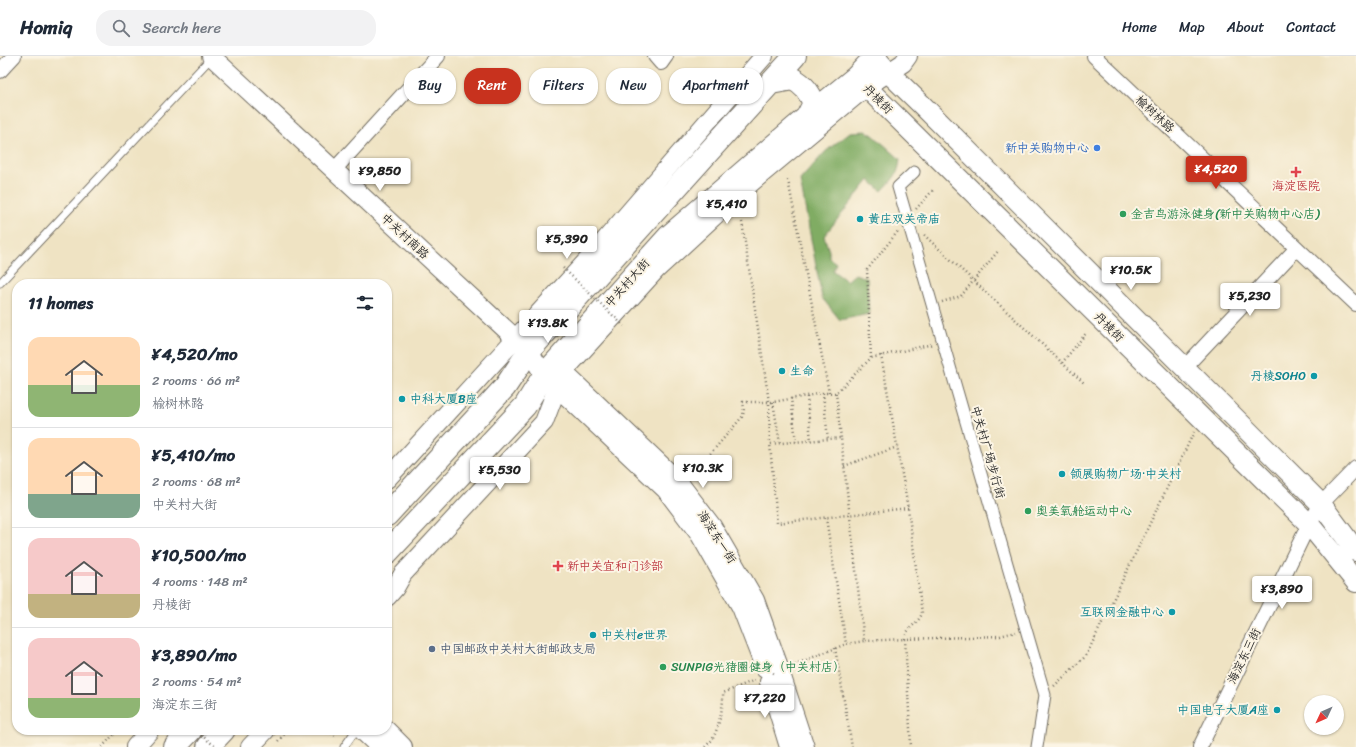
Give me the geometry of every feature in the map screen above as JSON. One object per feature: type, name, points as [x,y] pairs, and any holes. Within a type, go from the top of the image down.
[{"type":"main road","points":[[392,510],[505,387],[522,345],[648,217],[772,83],[795,56]]},
{"type":"main road","name":"中关村大街","points":[[392,548],[555,375],[669,236],[807,117],[861,82],[879,62]]},
{"type":"main road","name":"丹棱街","points":[[879,62],[1320,504],[1356,551]]},
{"type":"main road","points":[[772,83],[793,79],[802,84],[810,93],[814,103],[807,117]]},
{"type":"main road","name":"丹棱街","points":[[861,82],[1309,524],[1356,582]]},
{"type":"main road","points":[[175,747],[186,735]]},
{"type":"main road","points":[[208,747],[219,735]]},
{"type":"main road","points":[[369,735],[380,747]]},
{"type":"main road","points":[[390,735],[402,747]]},
{"type":"street","points":[[0,71],[14,56]]},
{"type":"street","name":"中关村南路","points":[[212,56],[555,375]]},
{"type":"street","points":[[334,170],[438,56]]},
{"type":"street","points":[[655,56],[661,62],[666,56]]},
{"type":"street","points":[[392,474],[522,345],[593,254],[764,56]]},
{"type":"street","name":"中关村大街","points":[[879,62],[903,63],[908,56]]},
{"type":"street","name":"榆树林路","points":[[1094,56],[1356,304]]},
{"type":"street","name":"中关村大街","points":[[555,375],[682,244],[861,82]]},
{"type":"street","name":"中关村广场步行街","points":[[914,172],[898,187],[1045,695],[1037,747]]},
{"type":"street","points":[[1184,368],[1297,248]]},
{"type":"street","points":[[392,591],[403,574],[544,422],[555,375]]},
{"type":"street","name":"海淀东一街","points":[[555,375],[677,480],[712,526],[755,600],[789,747]]},
{"type":"street","name":"海淀东一街","points":[[555,375],[666,490],[700,535],[741,607],[773,673],[805,747]]},
{"type":"street","name":"海淀东三街","points":[[1200,747],[1320,504],[1356,468]]},
{"type":"street","points":[[135,747],[146,735]]},
{"type":"street","points":[[250,747],[272,736]]},
{"type":"lane","points":[[0,283],[212,56]]},
{"type":"lane","points":[[344,747],[352,735]]},
{"type":"path","points":[[788,180],[829,393]]},
{"type":"path","points":[[871,358],[866,270],[907,219],[933,190]]},
{"type":"path","points":[[907,219],[1084,383]]},
{"type":"path","points":[[742,222],[769,402],[770,444],[777,523],[908,508]]},
{"type":"path","points":[[932,305],[961,296],[999,250]]},
{"type":"path","points":[[563,268],[624,326]]},
{"type":"path","points":[[1062,363],[1087,332]]},
{"type":"path","points":[[682,487],[743,416],[744,408],[742,402],[774,402],[791,398],[836,393],[871,358],[943,342]]},
{"type":"path","points":[[881,355],[908,508],[922,613],[919,620],[906,634],[905,639],[912,747]]},
{"type":"path","points":[[836,393],[864,641],[1000,636],[1026,629]]},
{"type":"path","points":[[823,394],[828,439]]},
{"type":"path","points":[[807,397],[811,440]]},
{"type":"path","points":[[791,398],[796,442]]},
{"type":"path","points":[[774,402],[780,443]]},
{"type":"path","points":[[1045,695],[1086,656],[1195,431]]},
{"type":"path","points":[[770,444],[841,438],[841,441]]},
{"type":"path","points":[[844,466],[897,447]]},
{"type":"path","points":[[826,518],[846,644]]},
{"type":"path","points":[[835,648],[852,747]]},
{"type":"path","points":[[102,747],[113,735]]},
{"type":"path","points":[[201,735],[216,747]]},
{"type":"green space","points":[[866,131],[873,135],[900,159],[897,173],[882,191],[869,180],[824,236],[829,251],[829,258],[836,263],[833,271],[847,281],[855,274],[867,278],[869,314],[840,320],[822,298],[800,180],[825,152],[850,132]]},
{"type":"place","name":"新中关购物中心","points":[[1097,148]]},
{"type":"place","name":"海淀医院","points":[[1296,172]]},
{"type":"place","name":"金吉鸟游泳健身(新中关购物中心店)","points":[[1123,214]]},
{"type":"place","name":"黄庄双关帝庙","points":[[860,219]]},
{"type":"place","name":"生命","points":[[782,371]]},
{"type":"place","name":"丹棱SOHO","points":[[1314,376]]},
{"type":"place","name":"中科大厦B座","points":[[402,399]]},
{"type":"place","name":"领展购物广场·中关村","points":[[1062,474]]},
{"type":"place","name":"奥美氧舱运动中心","points":[[1028,511]]},
{"type":"place","name":"新中关宜和门诊部","points":[[558,566]]},
{"type":"place","name":"互联网金融中心","points":[[1172,612]]},
{"type":"place","name":"中关村e世界","points":[[593,635]]},
{"type":"place","name":"中国邮政中关村大街邮政支局","points":[[432,649]]},
{"type":"place","name":"SUNPIG光猪圈健身（中关村店）","points":[[663,667]]},
{"type":"place","name":"中国电子大厦A座","points":[[1277,710]]}]
